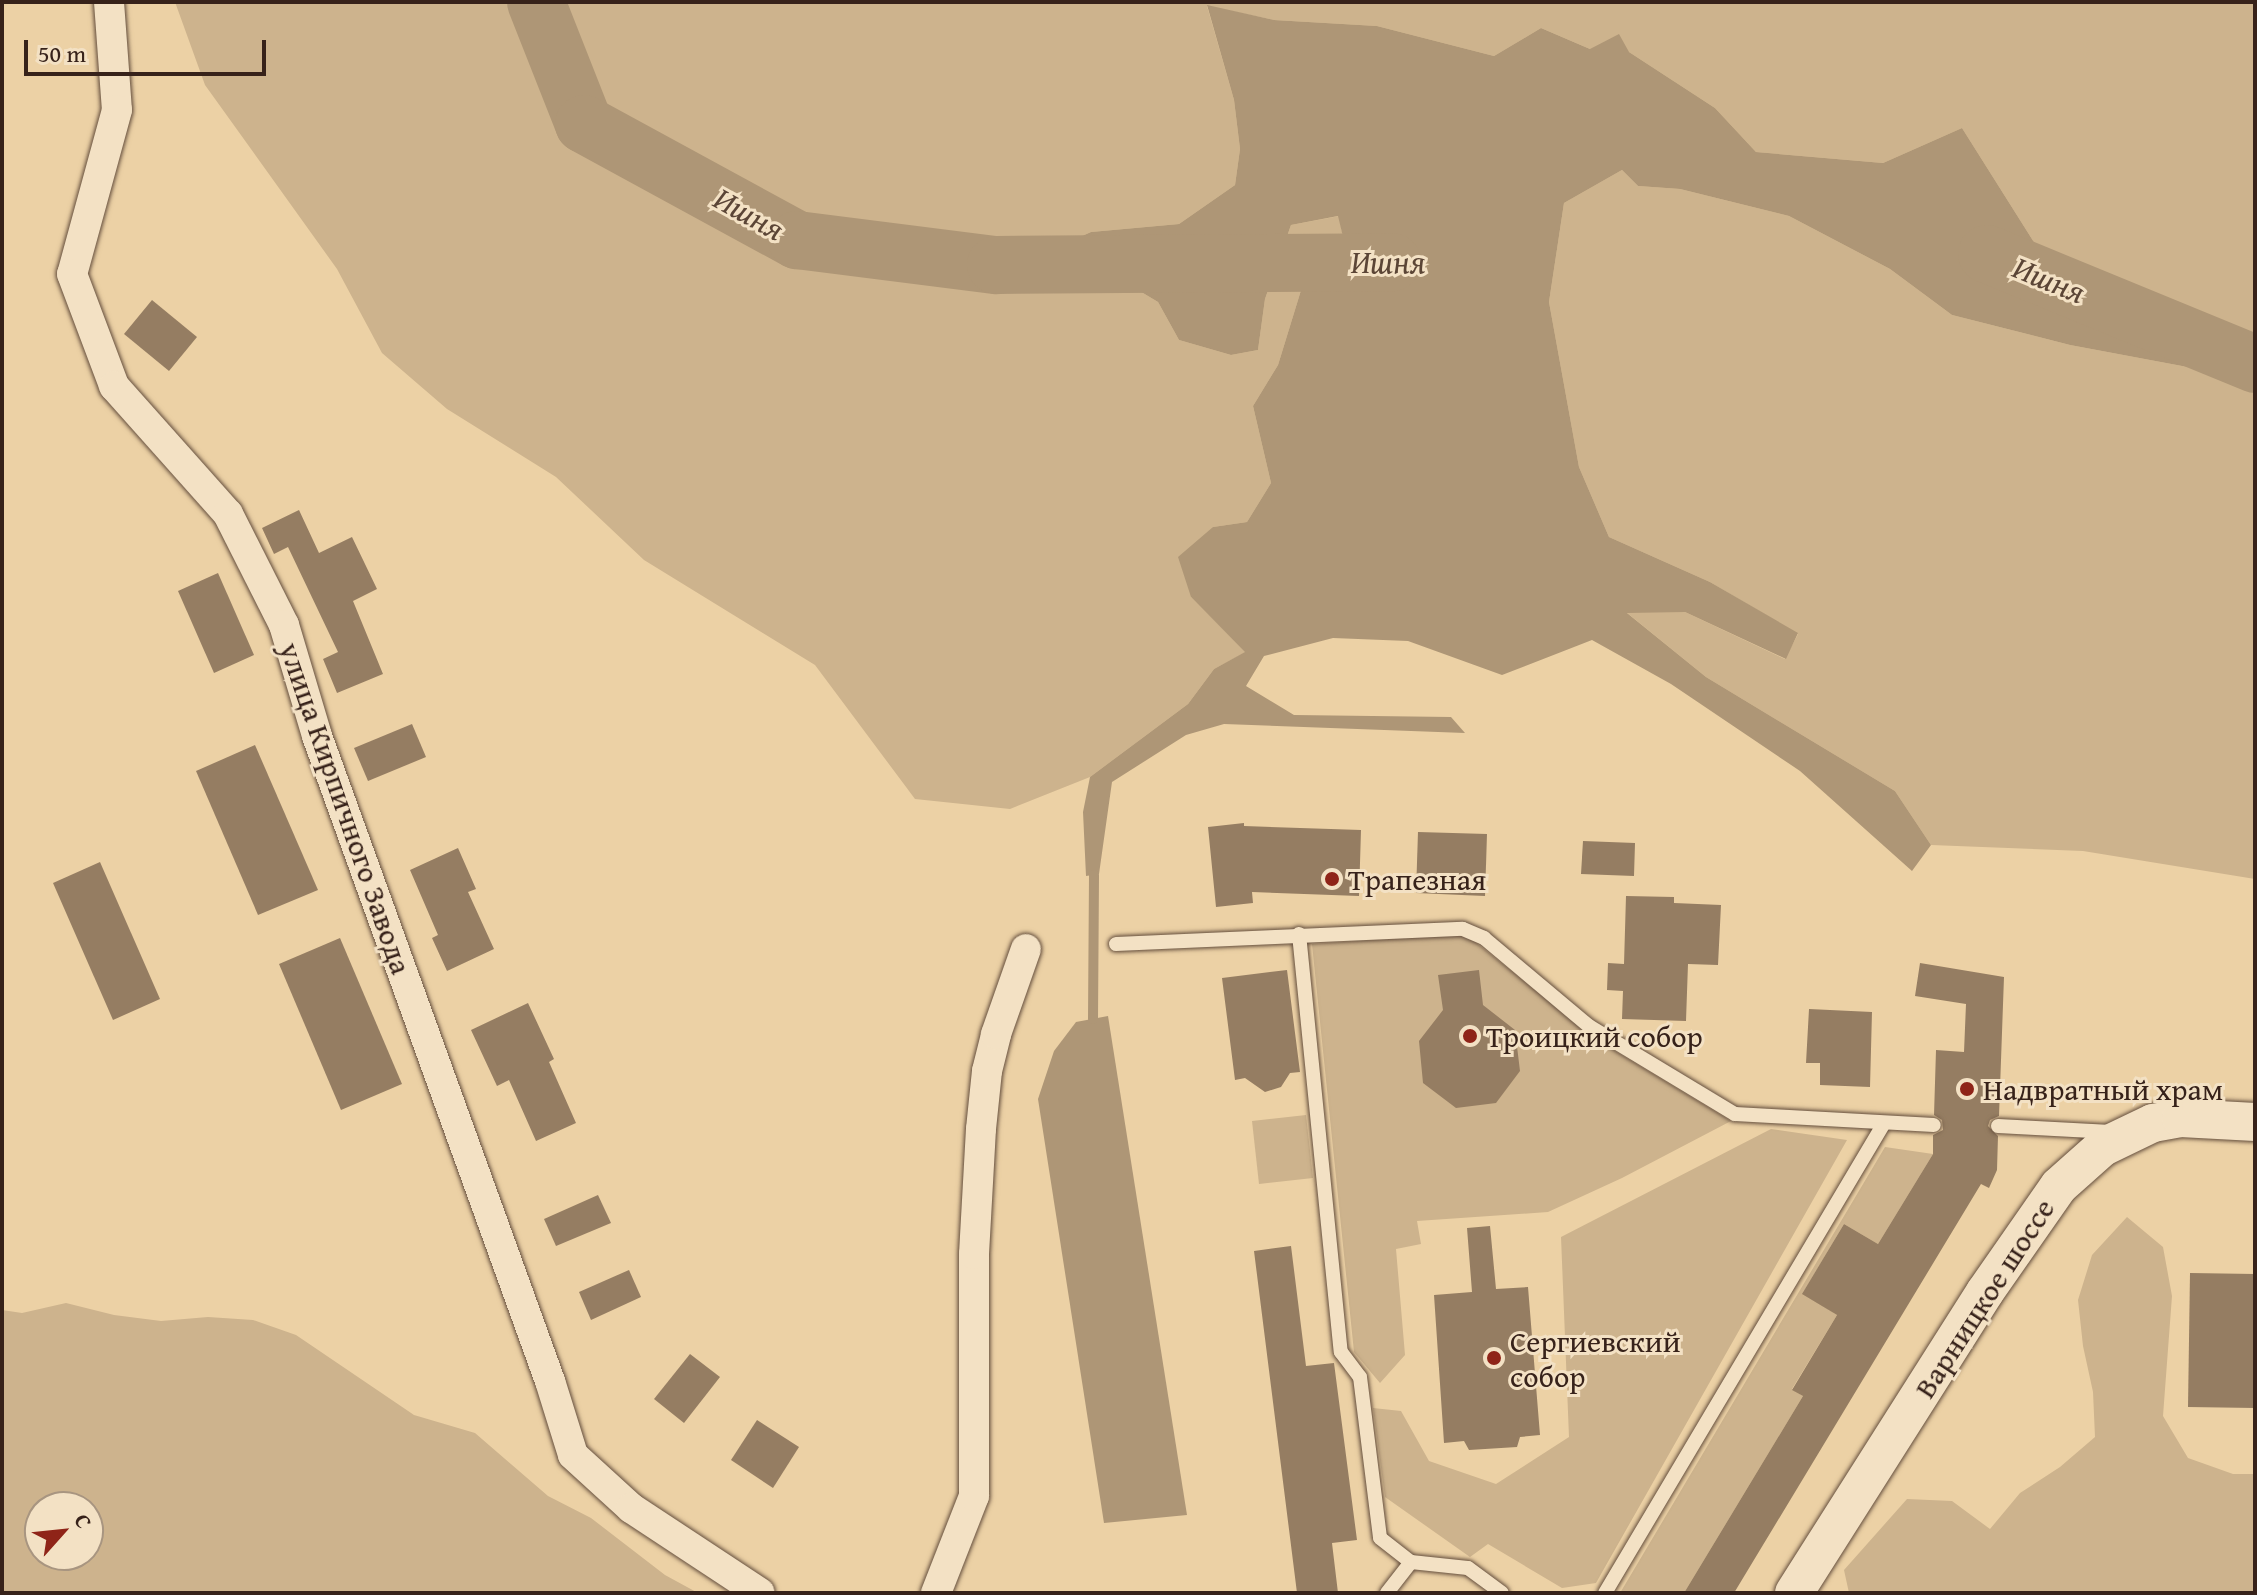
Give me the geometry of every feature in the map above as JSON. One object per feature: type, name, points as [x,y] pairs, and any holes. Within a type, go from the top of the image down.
[{"type":"street","name":"улица Кирпичного Завода","points":[[109,2],[117,110],[72,274],[114,386],[228,514],[284,625],[317,736],[550,1381],[573,1455],[631,1508],[760,1593]]},
{"type":"street","points":[[936,1593],[974,1496],[974,1254],[981,1129],[987,1071],[996,1034],[1026,949]]},
{"type":"street","name":"Варницкое шоссе","points":[[1794,1593],[2032,1220],[2080,1165],[2128,1133],[2181,1118],[2255,1122]]},
{"type":"lane","points":[[1116,944],[1463,929],[1484,938],[1589,1026],[1735,1114],[1883,1125],[1934,1125]]},
{"type":"lane","points":[[1299,934],[1341,1352],[1360,1377],[1380,1538],[1411,1562],[1468,1568],[1502,1593]]},
{"type":"lane","points":[[1605,1593],[1883,1125]]},
{"type":"lane","points":[[1998,1126],[2128,1133]]},
{"type":"lane","points":[[1387,1593],[1411,1562]]},
{"type":"shaded area","points":[[175,2],[2255,2],[2255,342],[2066,293],[1962,128],[1883,163],[1756,152],[1715,108],[1629,52],[1590,49],[1541,28],[1494,56],[1377,26],[1274,20],[1207,6],[1234,100],[1240,149],[1235,185],[1179,224],[1091,232],[1073,240],[1028,238],[997,265],[1028,273],[1061,255],[1101,268],[1158,302],[1179,340],[1231,355],[1258,350],[1265,299],[1291,225],[1339,216],[1344,242],[1324,246],[1306,274],[1278,365],[1253,406],[1271,483],[1247,522],[1213,527],[1191,597],[1246,652],[1214,669],[1188,704],[1090,777],[1010,809],[915,799],[815,665],[644,560],[556,477],[447,409],[382,353],[337,269],[205,85]]},
{"type":"shaded area","points":[[1622,170],[1638,186],[1680,189],[1789,216],[1890,269],[1952,315],[2070,345],[2214,372],[2255,389],[2255,879],[2083,851],[1931,845],[1895,791],[1706,677],[1626,612],[1685,612],[1785,659],[1798,634],[1710,582],[1609,537],[1579,467],[1549,302],[1564,203]]},
{"type":"shaded area","points":[[1465,934],[1600,1042],[1731,1121],[1622,1178],[1548,1212],[1417,1221],[1421,1244],[1396,1249],[1405,1355],[1380,1383],[1354,1352],[1312,944]]},
{"type":"shaded area","points":[[1306,1115],[1313,1178],[1259,1184],[1252,1121]]},
{"type":"shaded area","points":[[1771,1129],[1847,1140],[1596,1583],[1562,1588],[1488,1544],[1470,1557],[1385,1497],[1373,1408],[1401,1411],[1429,1461],[1496,1484],[1569,1437],[1561,1237]]},
{"type":"shaded area","points":[[1885,1147],[1933,1154],[1878,1244],[1844,1224],[1803,1293],[1837,1315],[1792,1389],[1803,1396],[1684,1593],[1620,1593]]},
{"type":"shaded area","points":[[2127,1217],[2163,1247],[2172,1296],[2163,1416],[2188,1458],[2233,1474],[2255,1474],[2255,1593],[1849,1593],[1844,1570],[1907,1499],[1952,1501],[1990,1529],[2020,1493],[2060,1467],[2095,1437],[2093,1392],[2083,1346],[2078,1300],[2092,1255]]},
{"type":"shaded area","points":[[66,1303],[114,1315],[161,1321],[208,1317],[253,1320],[296,1335],[414,1415],[475,1433],[548,1496],[591,1518],[665,1575],[698,1593],[2,1593],[2,1310],[22,1313]]},
{"type":"water","points":[[1207,5],[1274,20],[1377,26],[1494,56],[1541,28],[1590,49],[1619,34],[1629,52],[1715,108],[1756,152],[1883,163],[1962,128],[2066,293],[2255,342],[2255,389],[2214,372],[2070,345],[1952,315],[1890,269],[1789,216],[1680,189],[1638,186],[1622,170],[1564,203],[1549,302],[1579,467],[1609,537],[1710,582],[1798,633],[1786,659],[1685,612],[1627,613],[1706,677],[1895,791],[1931,845],[1912,871],[1800,771],[1671,684],[1592,640],[1502,675],[1408,641],[1333,638],[1264,656],[1246,686],[1294,715],[1451,717],[1465,733],[1224,724],[1186,735],[1112,782],[1099,874],[1086,876],[1083,812],[1090,777],[1188,704],[1214,669],[1245,652],[1191,597],[1178,557],[1213,527],[1247,522],[1271,483],[1253,406],[1278,365],[1306,274],[1324,245],[1344,241],[1338,216],[1291,225],[1265,299],[1258,350],[1231,355],[1179,340],[1158,302],[1101,268],[1061,255],[1028,273],[996,265],[1028,238],[1073,240],[1091,232],[1179,224],[1235,185],[1240,149],[1234,100]]},
{"type":"water","points":[[1108,1016],[1187,1515],[1104,1523],[1038,1099],[1054,1051],[1076,1022]]},
{"type":"building","points":[[152,300],[197,337],[169,371],[124,334]]},
{"type":"building","points":[[299,510],[319,553],[352,537],[377,589],[353,601],[383,674],[337,693],[323,659],[338,652],[288,547],[274,554],[262,528]]},
{"type":"building","points":[[218,573],[254,655],[214,673],[178,591]]},
{"type":"building","points":[[412,724],[426,757],[368,781],[354,748]]},
{"type":"building","points":[[255,745],[318,890],[258,915],[196,771]]},
{"type":"building","points":[[1244,823],[1244,826],[1361,830],[1359,896],[1252,892],[1253,903],[1216,907],[1208,827]]},
{"type":"building","points":[[1418,832],[1487,834],[1485,896],[1416,893]]},
{"type":"building","points":[[1583,841],[1635,843],[1634,876],[1581,874]]},
{"type":"building","points":[[458,848],[476,889],[468,892],[494,949],[447,971],[432,938],[438,935],[410,870]]},
{"type":"building","points":[[100,862],[160,999],[113,1020],[53,883]]},
{"type":"building","points":[[1626,896],[1674,897],[1674,903],[1721,905],[1718,965],[1688,964],[1686,1021],[1622,1019],[1623,991],[1607,990],[1608,963],[1624,964]]},
{"type":"building","points":[[340,938],[402,1084],[341,1110],[279,964]]},
{"type":"building","points":[[1920,963],[2004,977],[1999,1116],[1990,1120],[1988,1126],[1998,1136],[1997,1170],[1989,1188],[1981,1184],[1734,1593],[1684,1593],[1803,1396],[1792,1390],[1837,1315],[1802,1294],[1844,1224],[1878,1244],[1933,1154],[1933,1135],[1943,1130],[1942,1120],[1934,1115],[1936,1050],[1964,1052],[1966,1004],[1915,996]]},
{"type":"building","points":[[1287,970],[1300,1072],[1290,1073],[1281,1087],[1265,1092],[1245,1078],[1235,1080],[1222,978]]},
{"type":"building","name":"Троицкий собор","points":[[1479,970],[1483,1005],[1515,1030],[1520,1071],[1496,1103],[1456,1108],[1423,1083],[1419,1041],[1443,1010],[1438,975]]},
{"type":"building","points":[[528,1003],[554,1059],[549,1062],[576,1123],[536,1141],[509,1080],[497,1086],[471,1030]]},
{"type":"building","points":[[1809,1009],[1872,1012],[1870,1087],[1820,1085],[1820,1063],[1806,1063]]},
{"type":"building","points":[[598,1195],[611,1223],[556,1246],[544,1219]]},
{"type":"building","name":"Сергиевский собор","points":[[1490,1226],[1496,1289],[1528,1287],[1540,1435],[1520,1437],[1517,1447],[1469,1450],[1464,1441],[1444,1443],[1434,1295],[1472,1292],[1467,1228]]},
{"type":"building","points":[[1291,1246],[1306,1366],[1334,1363],[1357,1540],[1332,1543],[1338,1593],[1297,1593],[1254,1251]]},
{"type":"building","points":[[629,1270],[641,1297],[591,1320],[579,1292]]},
{"type":"building","points":[[2190,1273],[2255,1274],[2255,1408],[2188,1407]]},
{"type":"building","points":[[690,1354],[720,1377],[684,1423],[654,1399]]},
{"type":"building","points":[[757,1420],[799,1447],[773,1488],[731,1460]]},
{"type":"waterway","name":"Ишня","points":[[536,2],[584,124],[797,240],[996,265],[1392,262]]},
{"type":"waterway","name":"Ишня","points":[[1987,254],[2255,364]]},
{"type":"waterway","points":[[1093,1019],[1094,875]]},
{"type":"place","name":"Трапезная","points":[[1332,879]]},
{"type":"place","name":"Троицкий собор","points":[[1470,1036]]},
{"type":"place","name":"Надвратный храм","points":[[1967,1089]]},
{"type":"place","name":"Сергиевский собор","points":[[1494,1358]]}]
